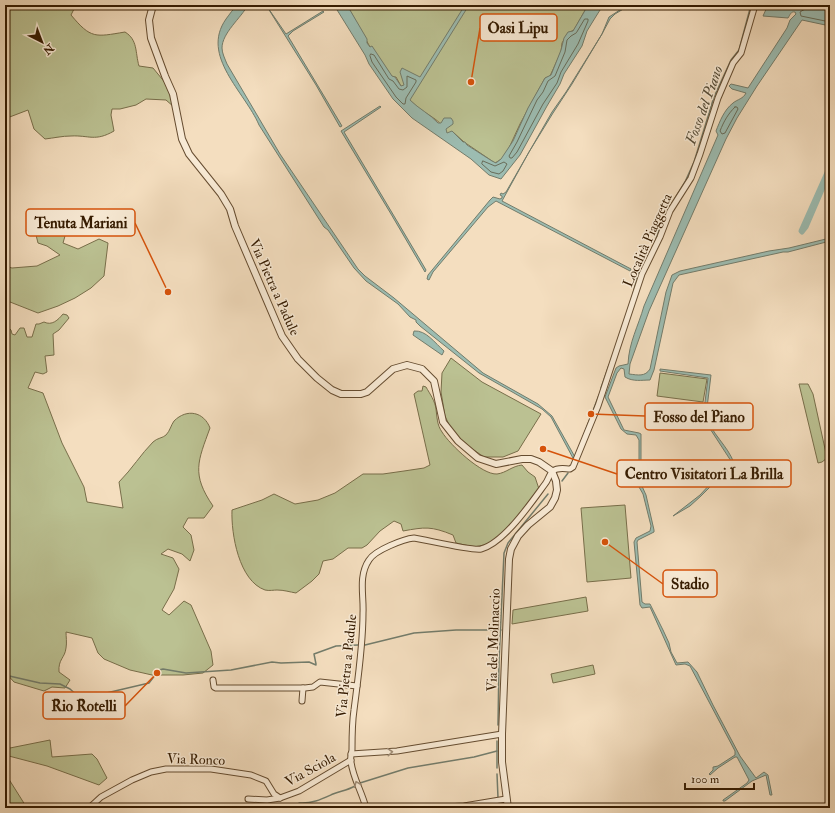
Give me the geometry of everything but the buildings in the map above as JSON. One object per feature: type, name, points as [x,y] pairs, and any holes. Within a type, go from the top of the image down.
[{"type":"street","name":"Via Pietra a Padule","points":[[153,5],[149,20],[152,38],[173,94],[182,139],[189,154],[221,194],[230,210],[235,226],[282,336],[298,359],[317,378],[332,390],[341,394],[361,394],[367,392],[393,369],[407,365],[422,369],[434,381],[443,422],[458,441],[478,458],[496,464],[522,459],[531,459],[539,462],[552,472],[547,482],[533,500],[502,537],[492,544],[480,549],[414,538],[407,539],[376,553],[369,559],[364,569],[362,582],[364,608],[363,643],[352,727],[351,754],[355,780],[366,808]]},
{"type":"street","name":"Località Piaggetta","points":[[552,472],[558,468],[570,469],[576,461],[615,359],[642,274],[660,237],[670,211],[691,178],[718,98],[733,63],[741,53],[755,5]]},
{"type":"street","name":"Via del Molinaccio","points":[[508,808],[502,762],[502,734],[509,558],[511,549],[518,536],[550,507],[555,498],[557,490],[556,480],[552,472]]},
{"type":"street","points":[[213,680],[214,687],[216,688],[303,688],[313,687],[320,682],[357,686]]},
{"type":"street","points":[[302,701],[303,688]]},
{"type":"street","points":[[351,754],[397,751],[502,734]]},
{"type":"street","name":"Via Sciola","points":[[248,799],[266,800],[280,798],[299,791],[351,760]]},
{"type":"street","name":"Via Ronco","points":[[89,808],[101,798],[132,780],[151,772],[166,769],[211,769],[251,775],[266,781],[274,794],[280,798]]},
{"type":"street","points":[[428,808],[464,806],[506,799]]},
{"type":"green space","points":[[5,5],[76,5],[71,15],[89,32],[107,35],[125,32],[134,43],[139,66],[153,68],[167,85],[174,107],[166,100],[146,99],[136,105],[120,109],[112,109],[111,115],[114,131],[97,137],[68,136],[45,139],[34,129],[28,110],[7,118],[5,130]]},
{"type":"green space","points":[[347,5],[588,5],[574,30],[568,33],[562,43],[561,52],[550,76],[545,78],[520,124],[508,150],[503,158],[495,163],[464,142],[453,132],[447,134],[439,122],[411,102],[400,90],[401,86],[396,77],[392,77],[370,47]]},
{"type":"green space","points":[[53,229],[65,236],[63,243],[78,249],[99,239],[108,243],[104,276],[91,288],[75,298],[38,313],[5,300],[5,266],[12,268],[37,266],[60,255],[47,246],[38,243],[36,235],[45,235]]},
{"type":"green space","points":[[63,314],[67,315],[69,318],[59,330],[53,334],[54,355],[45,356],[47,372],[43,374],[35,372],[28,388],[43,393],[62,443],[84,487],[87,502],[123,508],[119,482],[153,442],[169,432],[174,421],[179,417],[190,413],[199,415],[204,418],[210,428],[202,450],[199,476],[206,495],[213,506],[204,518],[188,518],[183,527],[191,535],[194,550],[190,561],[182,554],[168,549],[161,554],[173,558],[179,569],[174,589],[162,610],[169,615],[184,601],[191,605],[211,651],[213,665],[203,673],[183,675],[152,675],[130,670],[104,659],[98,653],[92,638],[66,632],[65,651],[59,668],[59,672],[70,680],[65,688],[52,687],[44,691],[14,682],[5,672],[5,327],[8,327],[12,334],[15,335],[20,328],[24,328],[27,337],[32,337],[36,324],[44,322],[52,323]]},
{"type":"green space","points":[[451,358],[482,382],[541,414],[518,451],[503,457],[484,457],[471,448],[452,431],[445,416],[441,392],[442,373]]},
{"type":"green space","points":[[660,373],[707,379],[703,402],[657,396]]},
{"type":"green space","points":[[799,384],[808,384],[813,394],[827,458],[822,462],[818,463]]},
{"type":"green space","points":[[423,386],[426,387],[435,403],[440,429],[446,438],[475,465],[483,470],[497,474],[522,465],[535,477],[539,489],[538,491],[499,539],[474,547],[456,543],[453,535],[439,530],[423,528],[403,531],[401,524],[394,521],[380,531],[367,545],[362,548],[348,548],[333,559],[323,561],[319,574],[296,593],[282,590],[265,590],[256,585],[249,577],[238,556],[233,531],[232,510],[262,500],[274,494],[295,504],[318,500],[335,493],[363,474],[383,474],[424,468],[430,465],[414,394],[418,391],[422,391]]},
{"type":"green space","points":[[625,505],[631,578],[587,582],[581,508]]},
{"type":"green space","points":[[586,597],[588,611],[512,624],[513,610]]},
{"type":"green space","points":[[593,665],[595,674],[553,683],[551,674]]},
{"type":"green space","points":[[50,740],[52,757],[92,754],[97,759],[107,778],[99,785],[47,766],[5,755],[5,749]]},
{"type":"green space","points":[[5,773],[27,808],[5,808]]},
{"type":"water","points":[[239,5],[248,5],[228,31],[223,42],[222,52],[227,64],[280,154],[358,269],[483,373],[538,404],[552,416],[575,457],[574,460],[551,417],[542,409],[479,373],[420,326],[416,320],[410,317],[398,304],[366,281],[354,268],[328,230],[324,227],[259,125],[221,60],[218,47],[219,33],[233,9]]},
{"type":"water","points":[[266,5],[286,34],[323,11],[324,12],[293,31],[288,36],[342,126],[340,127],[316,85]]},
{"type":"water","points":[[334,5],[347,5],[367,39],[367,43],[370,47],[372,46],[392,76],[395,77],[401,86],[404,85],[400,72],[402,68],[420,77],[465,5],[469,5],[410,100],[438,123],[441,123],[444,118],[451,118],[453,124],[446,129],[447,133],[452,131],[467,145],[496,163],[501,159],[513,141],[528,108],[545,78],[551,75],[564,38],[568,32],[573,31],[587,7],[584,5],[606,5],[600,10],[587,31],[582,46],[564,74],[560,84],[520,155],[501,179],[489,175],[471,159],[412,118],[393,99],[369,64]]},
{"type":"water","points":[[630,5],[615,14],[610,19],[602,34],[609,17]]},
{"type":"water","points":[[768,5],[792,5],[802,7],[803,5],[830,5],[830,26],[802,20],[737,118],[726,139],[649,311],[630,364],[629,374],[644,374],[650,369],[666,292],[672,275],[680,271],[769,251],[789,248],[830,238],[830,241],[788,252],[679,275],[673,283],[654,370],[650,380],[628,379],[625,377],[624,369],[621,368],[617,373],[608,397],[624,430],[641,434],[641,484],[646,495],[654,530],[654,532],[638,540],[637,542],[642,602],[645,604],[650,604],[677,663],[688,662],[697,672],[740,756],[756,778],[764,772],[768,775],[772,795],[770,795],[766,775],[752,781],[723,801],[749,780],[737,757],[718,768],[710,775],[709,774],[713,770],[713,767],[718,766],[735,755],[735,751],[690,666],[685,664],[676,665],[650,607],[642,608],[640,605],[634,542],[636,538],[650,531],[651,526],[643,494],[639,487],[639,440],[636,435],[627,434],[621,429],[605,397],[616,368],[628,364],[632,342],[644,306],[718,135],[716,131],[721,120],[730,106],[742,98],[746,93],[732,89],[729,86],[731,84],[748,88],[787,28],[790,20],[796,14],[795,12],[792,12],[788,18],[763,16]]},
{"type":"water","points":[[602,34],[572,84],[529,152],[552,112]]},
{"type":"water","points":[[380,106],[381,107],[344,132],[426,270],[425,272],[341,131]]},
{"type":"water","points":[[529,152],[502,201],[631,269],[630,271],[496,201],[488,207],[433,272],[429,280],[427,279],[428,275],[490,200],[493,197],[500,199],[502,198],[500,195],[501,193],[503,194],[506,192]]},
{"type":"water","points":[[414,331],[418,331],[430,338],[444,351],[442,355],[413,335]]},
{"type":"water","points":[[660,369],[711,375],[706,416],[708,422],[728,451],[734,463],[690,506],[673,516],[700,495],[731,463],[731,461],[703,418],[708,378],[660,371]]},
{"type":"waterway","name":"Fosso del Piano","points":[[655,242],[663,218],[685,182],[694,162],[714,97],[731,60],[739,50],[751,5]]},
{"type":"waterway","points":[[830,166],[801,231],[802,232],[806,227],[830,171]]},
{"type":"waterway","name":"Fosso del Piano","points":[[633,294],[638,274],[644,266]]},
{"type":"waterway","name":"Fosso del Piano","points":[[601,388],[609,365]]},
{"type":"waterway","name":"Fosso del Piano","points":[[583,437],[599,395]]},
{"type":"waterway","name":"Fosso del Piano","points":[[562,481],[568,473]]},
{"type":"waterway","name":"Fosso del Piano","points":[[498,725],[499,661],[504,553],[508,543],[548,494]]},
{"type":"waterway","points":[[365,645],[414,633],[456,630],[501,630]]},
{"type":"waterway","points":[[316,664],[314,654],[336,646],[358,645]]},
{"type":"waterway","points":[[5,675],[40,683],[60,684],[70,689],[79,697],[85,698],[149,683],[159,670],[163,669],[186,673],[231,670],[272,662],[309,662],[316,665]]},
{"type":"waterway","name":"Fosso del Piano","points":[[497,741],[497,768]]},
{"type":"waterway","points":[[360,783],[408,768],[474,757],[497,751]]},
{"type":"waterway","name":"Fosso del Piano","points":[[497,774],[498,798]]},
{"type":"waterway","points":[[297,808],[299,803],[317,801],[355,786]]},
{"type":"railway","points":[[803,808],[830,806]]},
{"type":"place","name":"Oasi Lipu","points":[[471,82]]},
{"type":"place","name":"Tenuta Mariani","points":[[168,292]]},
{"type":"place","name":"Fosso del Piano","points":[[591,414]]},
{"type":"place","name":"Centro Visitatori La Brilla","points":[[543,449]]},
{"type":"place","name":"Stadio","points":[[605,542]]},
{"type":"place","name":"Rio Rotelli","points":[[157,673]]}]
